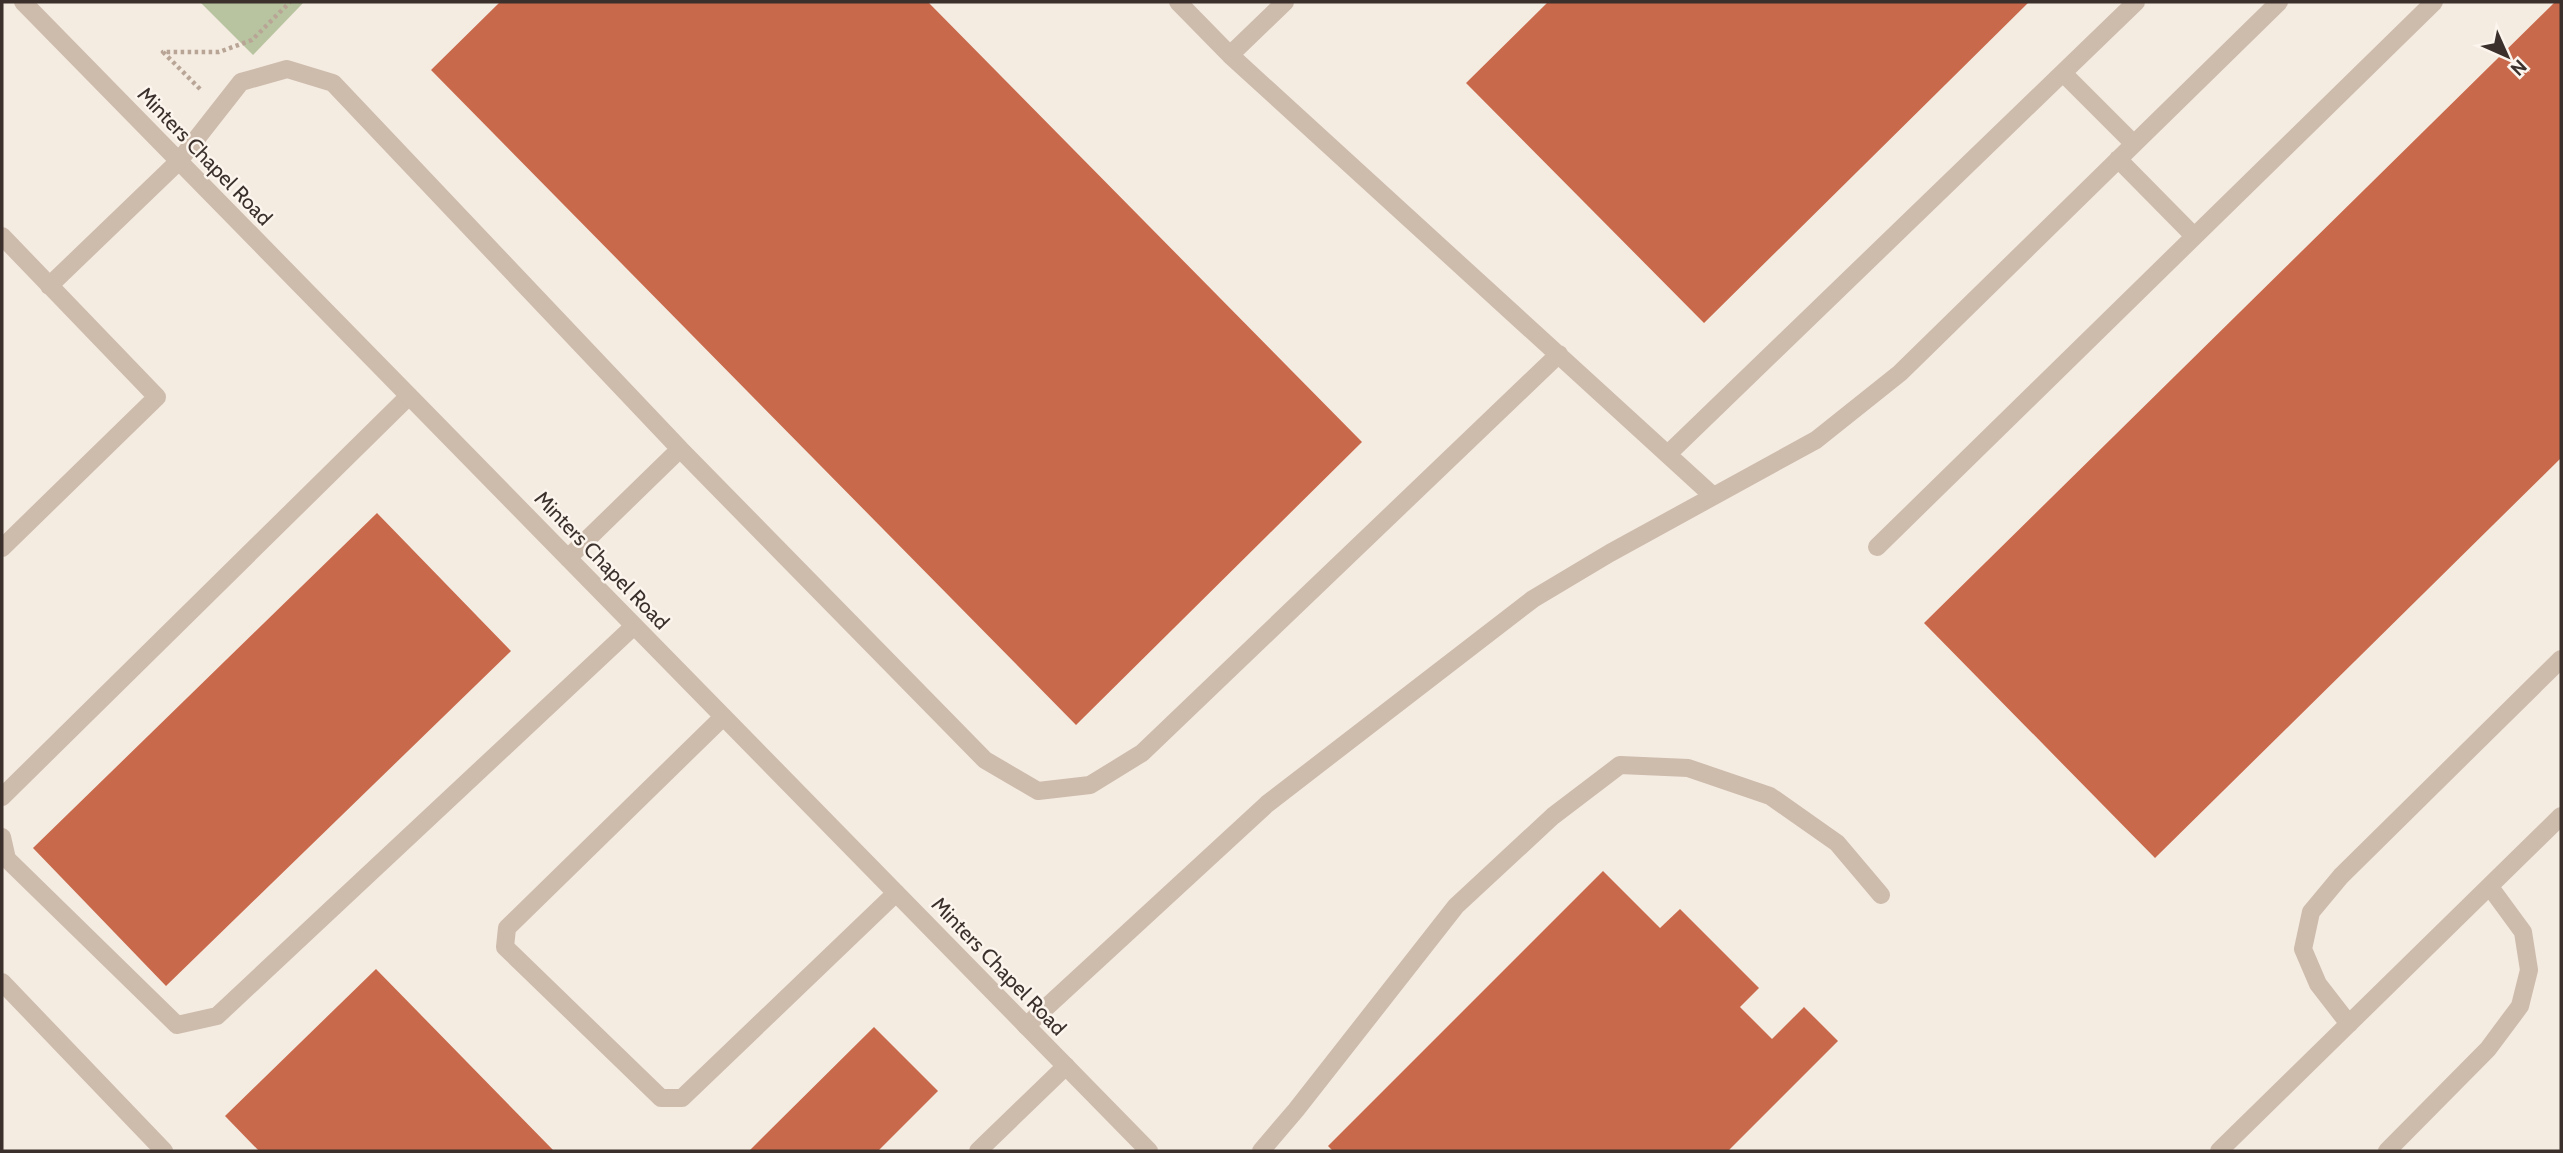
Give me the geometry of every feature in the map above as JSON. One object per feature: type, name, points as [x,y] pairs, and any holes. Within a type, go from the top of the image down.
[{"type":"street","name":"Minters Chapel Road","points":[[23,2],[1149,1151]]},
{"type":"street","points":[[1178,2],[1230,55],[1713,496]]},
{"type":"street","points":[[1230,55],[1286,2]]},
{"type":"street","points":[[1668,454],[2136,2]]},
{"type":"street","points":[[1026,1026],[1267,803],[1533,599],[1816,440],[1900,373],[2279,2]]},
{"type":"street","points":[[1877,547],[2434,2]]},
{"type":"street","points":[[49,286],[179,161],[241,82],[287,69],[332,83],[680,449],[985,760],[1038,791],[1090,785],[1142,752],[1559,355]]},
{"type":"street","points":[[2063,73],[2134,144]]},
{"type":"street","points":[[2118,159],[2194,236]]},
{"type":"street","points":[[2,236],[157,397],[2,548]]},
{"type":"street","points":[[2,797],[409,396]]},
{"type":"street","points":[[568,558],[680,449]]},
{"type":"street","points":[[2,837],[7,859],[177,1025],[217,1016],[634,626]]},
{"type":"street","points":[[2349,1024],[2318,984],[2303,949],[2311,912],[2341,876],[2561,659]]},
{"type":"street","points":[[723,717],[507,928],[505,947],[661,1098],[682,1098],[896,893]]},
{"type":"street","points":[[1261,1151],[1455,906],[1553,816],[1620,765],[1688,768],[1770,796],[1837,843],[1881,895]]},
{"type":"street","points":[[2219,1151],[2561,816]]},
{"type":"street","points":[[2386,1151],[2488,1049],[2520,1006],[2529,970],[2523,932],[2490,887]]},
{"type":"street","points":[[2,982],[164,1151]]},
{"type":"street","points":[[978,1151],[1066,1066]]},
{"type":"path","points":[[219,109],[163,51],[219,52],[252,40],[290,2]]},
{"type":"green space","points":[[200,2],[304,2],[253,55]]},
{"type":"building","points":[[500,2],[928,2],[1362,442],[1076,725],[431,70]]},
{"type":"building","points":[[1548,2],[2029,2],[1704,323],[1466,83]]},
{"type":"building","points":[[2555,2],[2561,2],[2561,458],[2155,858],[1924,623]]},
{"type":"building","points":[[377,513],[511,651],[166,986],[33,848]]},
{"type":"building","points":[[1603,871],[1660,928],[1680,909],[1759,988],[1740,1007],[1772,1039],[1804,1007],[1838,1041],[1728,1151],[1333,1151],[1328,1146]]},
{"type":"building","points":[[376,969],[554,1151],[259,1151],[225,1116]]},
{"type":"building","points":[[874,1027],[938,1091],[878,1151],[749,1151]]}]
